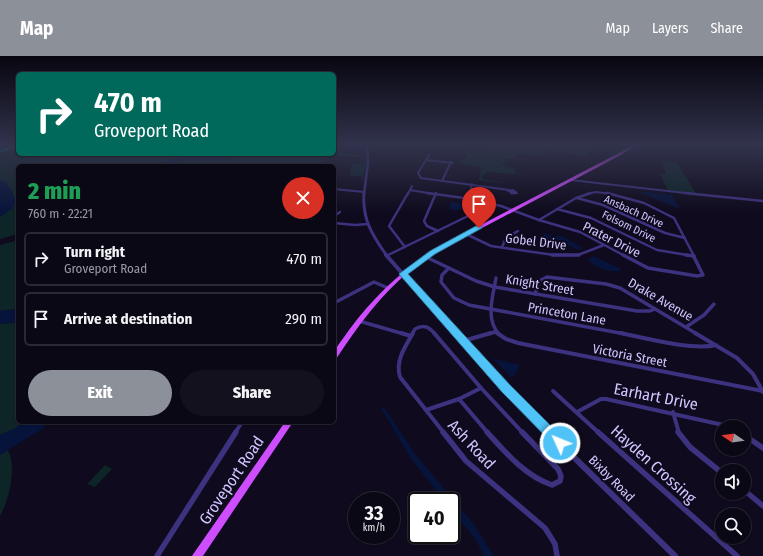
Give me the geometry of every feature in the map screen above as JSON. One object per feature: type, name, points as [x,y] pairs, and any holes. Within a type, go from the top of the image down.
[{"type":"main road","points":[[336,354],[369,307],[403,274],[426,257],[466,234],[594,167]]},
{"type":"main road","name":"Groveport Road","points":[[197,556],[288,424]]},
{"type":"street","name":"Bixby Road","points":[[368,167],[364,192],[364,209],[368,224],[388,255],[403,274],[517,401],[675,556]]},
{"type":"street","points":[[421,167],[418,173],[419,176],[424,178],[510,190]]},
{"type":"street","points":[[442,181],[449,167]]},
{"type":"street","points":[[571,180],[763,201]]},
{"type":"street","points":[[469,197],[472,184]]},
{"type":"street","points":[[405,247],[389,226],[412,186]]},
{"type":"street","points":[[336,189],[364,192]]},
{"type":"street","name":"Prater Drive","points":[[410,190],[464,198],[467,201],[473,200],[498,204],[539,220],[576,231],[648,268],[699,277],[703,274],[694,256]]},
{"type":"street","points":[[539,220],[584,194],[593,192],[622,195],[670,216],[677,221],[694,256]]},
{"type":"street","points":[[436,193],[424,221],[427,226],[438,231]]},
{"type":"street","points":[[464,198],[469,197],[473,200]]},
{"type":"street","name":"Ansbach Drive","points":[[577,198],[603,205],[665,233],[685,238]]},
{"type":"street","name":"Folsom Drive","points":[[557,209],[591,218],[657,250],[694,256]]},
{"type":"street","points":[[336,215],[340,212]]},
{"type":"street","points":[[467,213],[474,217]]},
{"type":"street","points":[[388,255],[470,215]]},
{"type":"street","points":[[336,223],[355,225],[368,224]]},
{"type":"street","points":[[502,247],[506,238],[518,231]]},
{"type":"street","name":"Gobel Drive","points":[[466,234],[487,244],[554,255],[578,255],[604,245]]},
{"type":"street","name":"Knight Street","points":[[426,257],[476,281],[495,287],[637,311],[650,311],[655,309]]},
{"type":"street","name":"Princeton Lane","points":[[450,268],[442,275],[440,280],[444,288],[451,296],[465,304],[695,347],[708,347],[716,345]]},
{"type":"street","name":"Drake Avenue","points":[[536,294],[536,285],[541,279],[551,276],[616,286],[737,358],[753,374],[763,392]]},
{"type":"street","points":[[463,341],[495,332],[490,321],[496,278]]},
{"type":"street","points":[[336,302],[374,282],[388,288]]},
{"type":"street","points":[[686,327],[704,315],[714,304]]},
{"type":"street","points":[[359,321],[411,336],[418,327],[423,326],[430,328],[481,388],[558,468],[560,479],[558,483],[552,485],[541,482],[514,461],[459,399]]},
{"type":"street","name":"Victoria Street","points":[[495,332],[505,339],[518,343],[763,392]]},
{"type":"street","name":"Ash Road","points":[[411,336],[398,362],[397,369],[400,377],[466,461],[545,528],[555,544],[557,556]]},
{"type":"street","points":[[426,410],[459,399],[481,388]]},
{"type":"street","name":"Hayden Crossing","points":[[553,391],[735,555]]},
{"type":"street","name":"Earhart Drive","points":[[577,412],[601,399],[606,399],[673,412],[715,423]]},
{"type":"street","points":[[673,412],[680,435],[684,441],[715,467]]},
{"type":"street","points":[[157,556],[241,424]]},
{"type":"street","points":[[751,439],[763,447]]},
{"type":"street","points":[[751,496],[763,506]]},
{"type":"green space","points":[[0,167],[16,167],[16,235],[0,239]]},
{"type":"green space","points":[[351,167],[366,167],[362,184],[362,177],[350,175]]},
{"type":"green space","points":[[479,167],[510,167],[515,169],[515,173],[526,175],[487,172],[482,176],[483,179],[509,184],[479,180],[481,170]]},
{"type":"green space","points":[[663,167],[680,167],[697,195],[669,192],[660,174],[666,174]]},
{"type":"green space","points":[[16,241],[16,309],[0,311],[0,245]]},
{"type":"green space","points":[[16,322],[16,424],[21,424],[16,428],[0,435],[0,324]]},
{"type":"green space","points":[[8,450],[12,465],[11,483],[9,493],[0,516],[0,455]]},
{"type":"green space","points":[[105,465],[112,469],[95,487],[87,484]]},
{"type":"water","points":[[0,180],[6,182],[13,193],[13,196],[16,198],[16,203],[12,206],[13,208],[0,217]]},
{"type":"water","points":[[636,191],[672,195],[680,209]]},
{"type":"water","points":[[451,202],[468,206],[491,207],[494,209],[483,214],[467,209],[451,210],[449,208]]},
{"type":"water","points":[[544,233],[553,236],[562,236],[583,248],[577,250],[566,244],[545,242]]},
{"type":"water","points":[[594,256],[619,268],[621,271],[612,271],[595,266],[588,260]]},
{"type":"water","points":[[16,309],[16,322],[0,324],[0,311]]},
{"type":"water","points":[[492,358],[520,365],[514,376],[511,377]]},
{"type":"water","points":[[384,407],[416,455],[447,492],[437,492],[410,457],[381,408]]},
{"type":"water","points":[[21,424],[47,424],[42,429],[0,455],[0,435],[16,428]]},
{"type":"water","points":[[460,508],[472,522],[494,556],[484,556],[476,540],[460,520]]},
{"type":"route","points":[[479,228],[441,248],[403,274],[517,401],[560,443]]}]
